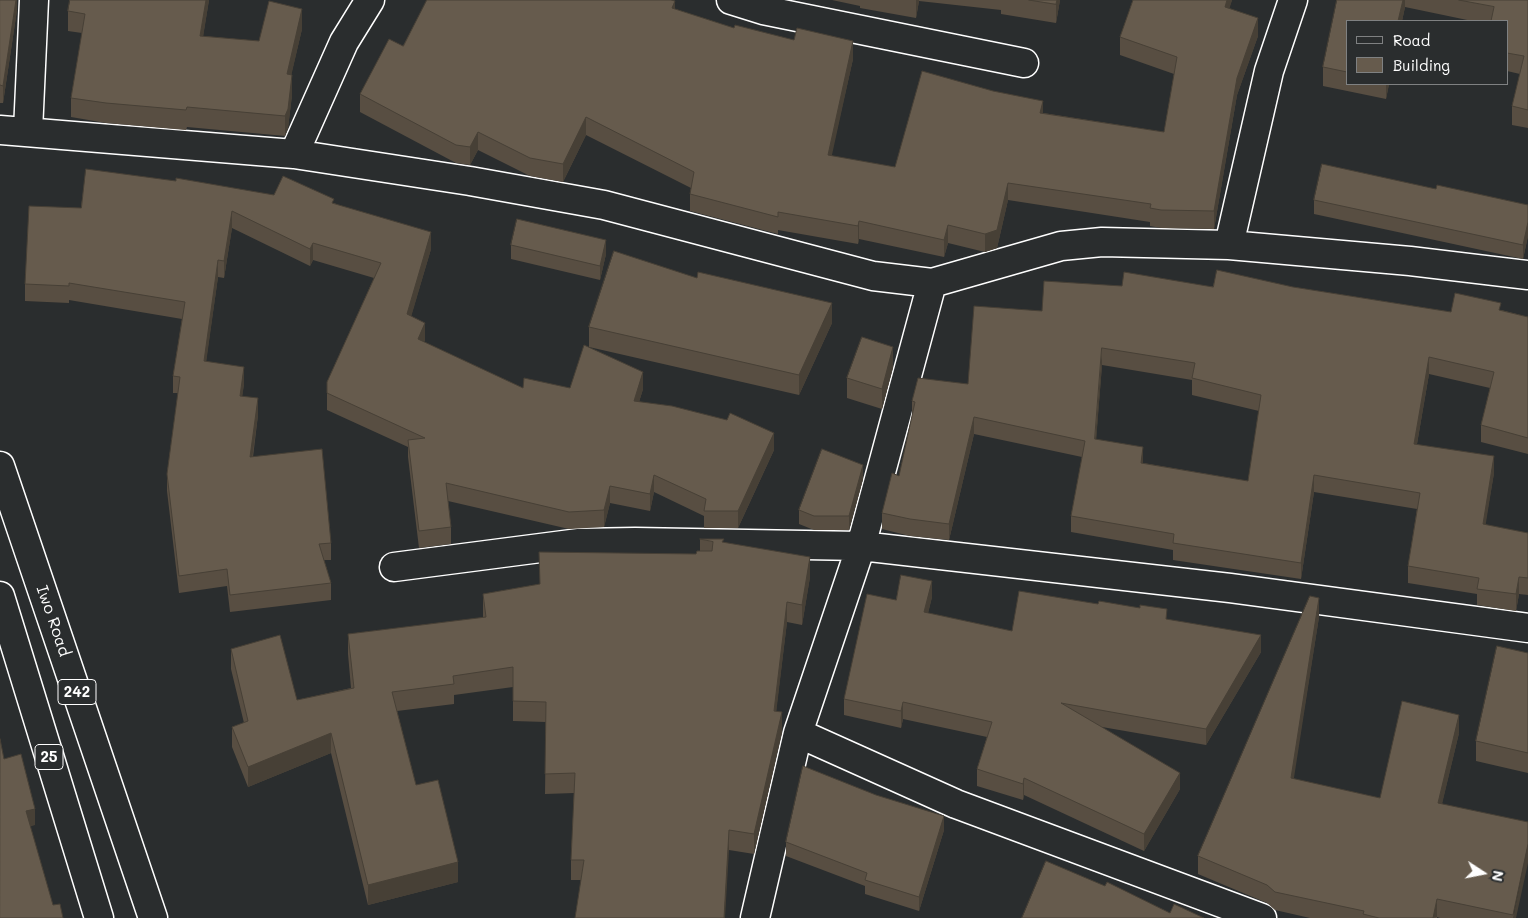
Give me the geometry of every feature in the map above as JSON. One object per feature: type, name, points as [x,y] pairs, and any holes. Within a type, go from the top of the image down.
[{"type":"street","points":[[28,131],[34,0]]},
{"type":"street","points":[[294,154],[344,42],[370,0]]},
{"type":"street","points":[[731,0],[763,10],[1024,63]]},
{"type":"street","points":[[1229,245],[1269,71],[1293,0]]},
{"type":"street","points":[[0,130],[294,154],[470,181],[604,205],[872,276],[932,284],[1061,246],[1102,242],[1229,245],[1410,261],[1528,275]]},
{"type":"street","points":[[755,918],[798,733],[862,546],[932,284]]},
{"type":"street","name":"Iwo Road","points":[[0,466],[153,918]]},
{"type":"street","points":[[394,567],[579,543],[635,542],[862,546],[1230,588],[1528,628]]},
{"type":"street","name":"25","points":[[0,596],[98,918]]},
{"type":"street","points":[[798,733],[956,804],[1262,918]]},
{"type":"building","points":[[0,0],[16,0],[3,86],[0,85]]},
{"type":"building","points":[[70,0],[206,0],[200,36],[259,41],[269,1],[302,9],[287,74],[292,75],[288,109],[285,116],[187,107],[186,110],[71,98],[85,14],[68,11]]},
{"type":"building","points":[[427,0],[671,0],[675,1],[672,8],[734,28],[735,25],[794,40],[797,28],[853,41],[828,155],[895,167],[922,71],[993,91],[1043,101],[1040,113],[1164,132],[1177,57],[1120,37],[1133,0],[1227,0],[1225,7],[1258,18],[1237,78],[1214,211],[1161,210],[1150,208],[1151,204],[1008,183],[997,230],[985,234],[948,225],[944,240],[859,221],[858,226],[778,212],[778,217],[690,194],[694,172],[586,117],[563,164],[530,158],[478,132],[470,147],[456,145],[360,94],[389,39],[403,46]]},
{"type":"building","points":[[1029,0],[1057,0],[1056,4]]},
{"type":"building","points":[[1337,0],[1403,0],[1398,20],[1346,20],[1346,72],[1323,67]]},
{"type":"building","points":[[1459,0],[1528,0],[1528,110],[1512,106],[1524,56],[1508,53],[1508,20],[1491,20],[1494,7]]},
{"type":"building","points":[[1322,164],[1436,189],[1437,185],[1528,205],[1528,222],[1523,245],[1314,200]]},
{"type":"building","points":[[86,169],[176,181],[176,178],[274,195],[283,176],[334,199],[332,203],[431,232],[407,314],[425,323],[418,339],[523,388],[524,378],[570,388],[584,345],[643,372],[634,401],[672,406],[727,420],[730,413],[774,433],[738,511],[704,511],[706,499],[654,475],[650,494],[610,486],[604,510],[569,512],[446,483],[451,527],[419,531],[408,440],[425,438],[327,393],[327,382],[381,263],[313,243],[310,249],[232,211],[224,261],[218,260],[204,361],[244,367],[240,396],[258,398],[250,457],[322,449],[331,543],[319,544],[331,583],[230,595],[227,569],[179,576],[167,474],[180,377],[173,376],[185,302],[69,283],[69,286],[25,284],[29,206],[81,208]]},
{"type":"building","points":[[517,219],[606,240],[600,266],[511,245]]},
{"type":"building","points":[[614,251],[697,278],[698,272],[832,303],[799,375],[589,327]]},
{"type":"building","points":[[1217,270],[1293,287],[1451,312],[1455,293],[1501,303],[1499,310],[1528,317],[1528,438],[1481,425],[1494,372],[1429,357],[1414,444],[1494,456],[1483,524],[1528,533],[1528,578],[1519,577],[1516,594],[1477,589],[1479,578],[1408,566],[1420,493],[1314,475],[1301,563],[1173,543],[1174,534],[1071,516],[1085,441],[974,417],[949,524],[882,513],[892,473],[899,476],[915,402],[912,401],[918,378],[968,384],[974,306],[1042,311],[1044,281],[1122,286],[1124,272],[1213,287]],"holes":[[[1102,348],[1195,363],[1192,378],[1261,395],[1248,481],[1141,463],[1143,447],[1095,439]]]},
{"type":"building","points":[[862,337],[893,347],[882,389],[847,378]]},
{"type":"building","points":[[822,449],[863,465],[849,516],[814,516],[799,510]]},
{"type":"building","points":[[700,539],[724,539],[722,542],[810,557],[802,605],[787,602],[774,711],[782,712],[754,834],[729,830],[724,918],[575,918],[584,860],[571,860],[575,773],[545,774],[546,702],[513,701],[513,667],[453,676],[454,684],[392,692],[416,785],[438,780],[458,862],[368,885],[331,733],[248,767],[232,727],[248,721],[231,649],[280,635],[297,700],[354,688],[348,634],[486,617],[483,594],[540,584],[539,552],[696,554],[697,551],[712,551],[713,542]]},
{"type":"building","points":[[901,575],[932,581],[924,612],[1012,631],[1019,591],[1098,604],[1099,601],[1140,608],[1140,605],[1167,609],[1166,619],[1261,635],[1206,729],[1061,703],[1180,773],[1144,834],[1024,778],[1023,784],[977,769],[992,722],[903,702],[901,711],[844,699],[867,594],[896,600]]},
{"type":"building","points":[[1310,596],[1319,598],[1291,778],[1380,798],[1402,701],[1459,715],[1438,803],[1528,822],[1528,844],[1513,915],[1437,899],[1433,918],[1379,918],[1363,914],[1364,911],[1275,892],[1267,885],[1198,856]]},
{"type":"building","points":[[1497,646],[1528,653],[1528,753],[1476,741]]},
{"type":"building","points":[[0,739],[4,759],[21,754],[35,809],[26,811],[53,905],[60,904],[63,918],[0,918]]},
{"type":"building","points":[[803,766],[876,795],[944,816],[919,897],[865,880],[867,873],[786,842]]},
{"type":"building","points":[[1046,861],[1105,886],[1107,882],[1170,913],[1174,904],[1204,918],[1022,918]]}]
